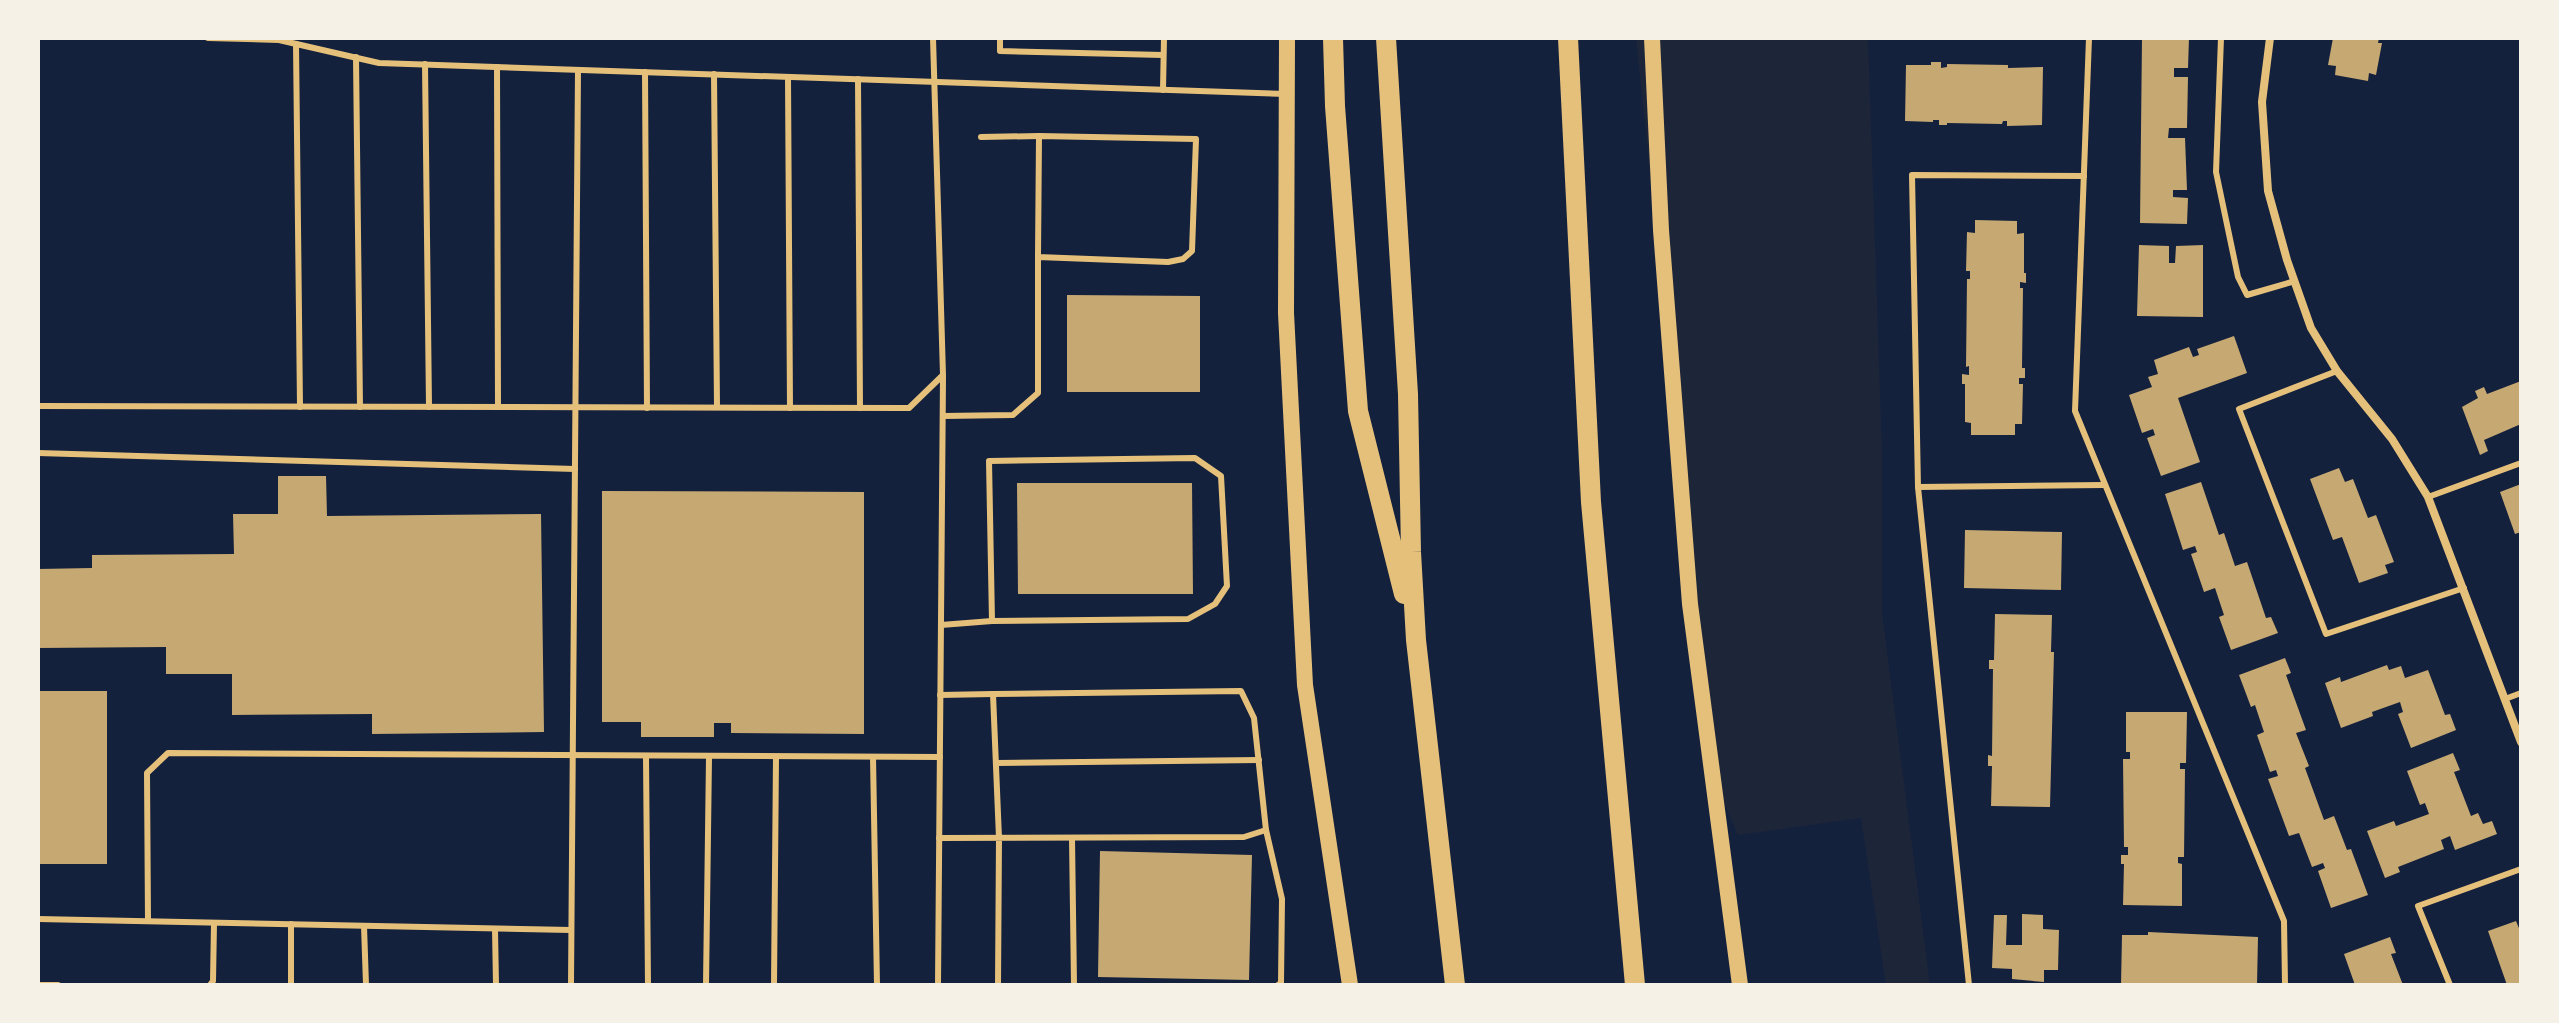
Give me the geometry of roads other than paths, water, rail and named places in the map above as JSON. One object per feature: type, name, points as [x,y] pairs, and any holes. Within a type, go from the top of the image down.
[{"type":"highway","points":[[1333,38],[1335,106],[1358,411],[1416,640]]},
{"type":"highway","points":[[1386,38],[1408,394],[1416,640],[1455,985]]},
{"type":"highway","points":[[1568,38],[1591,502],[1635,985]]},
{"type":"main road","points":[[1287,38],[1286,313],[1305,685],[1350,985]]},
{"type":"main road","points":[[1652,38],[1661,230],[1690,604],[1740,985]]},
{"type":"street","points":[[2270,38],[2262,102],[2268,191],[2311,328],[2337,371],[2392,439],[2428,497],[2521,742]]},
{"type":"lane","points":[[208,38],[279,40],[379,63],[1286,94]]},
{"type":"lane","points":[[933,38],[943,375],[938,985]]},
{"type":"lane","points":[[1000,38],[1000,51],[1163,55]]},
{"type":"lane","points":[[1163,90],[1164,38]]},
{"type":"lane","points":[[2089,38],[2075,411],[2284,921],[2285,985]]},
{"type":"lane","points":[[2221,38],[2216,172],[2238,277],[2247,295],[2295,281]]},
{"type":"lane","points":[[296,44],[300,407]]},
{"type":"lane","points":[[356,57],[360,407]]},
{"type":"lane","points":[[425,64],[429,407]]},
{"type":"lane","points":[[497,67],[498,407]]},
{"type":"lane","points":[[571,985],[578,70]]},
{"type":"lane","points":[[645,72],[647,408]]},
{"type":"lane","points":[[714,74],[717,407]]},
{"type":"lane","points":[[788,77],[790,408]]},
{"type":"lane","points":[[858,79],[860,408]]},
{"type":"lane","points":[[943,416],[1013,415],[1038,393],[1039,136]]},
{"type":"lane","points":[[981,137],[1196,139],[1192,251],[1183,259],[1168,262],[1038,257]]},
{"type":"lane","points":[[1969,985],[1918,487],[1912,175],[2084,176]]},
{"type":"lane","points":[[2337,371],[2239,409],[2326,634],[2464,588]]},
{"type":"lane","points":[[38,406],[909,408],[943,375]]},
{"type":"lane","points":[[38,453],[575,469]]},
{"type":"lane","points":[[941,625],[992,621],[1188,619],[1215,604],[1227,586],[1221,476],[1195,458],[989,461],[992,621]]},
{"type":"lane","points":[[2428,497],[2521,463]]},
{"type":"lane","points":[[1918,487],[2104,485]]},
{"type":"lane","points":[[940,695],[1241,691],[1254,718],[1266,830],[1282,899],[1281,983],[1278,985]]},
{"type":"lane","points":[[2505,699],[2521,693]]},
{"type":"lane","points":[[993,694],[999,838],[998,985]]},
{"type":"lane","points":[[148,921],[147,773],[168,753],[940,757]]},
{"type":"lane","points":[[646,757],[648,985]]},
{"type":"lane","points":[[706,985],[709,757]]},
{"type":"lane","points":[[774,985],[776,757]]},
{"type":"lane","points":[[873,757],[877,985]]},
{"type":"lane","points":[[996,763],[1259,760]]},
{"type":"lane","points":[[939,838],[1244,837],[1266,830]]},
{"type":"lane","points":[[1072,838],[1074,985]]},
{"type":"lane","points":[[2450,985],[2418,906],[2521,869]]},
{"type":"lane","points":[[38,919],[571,930]]},
{"type":"lane","points":[[210,985],[213,981],[214,923]]},
{"type":"lane","points":[[291,924],[291,985]]},
{"type":"lane","points":[[364,926],[366,985]]},
{"type":"lane","points":[[495,929],[496,985]]},
{"type":"lane","points":[[38,985],[58,985]]}]
